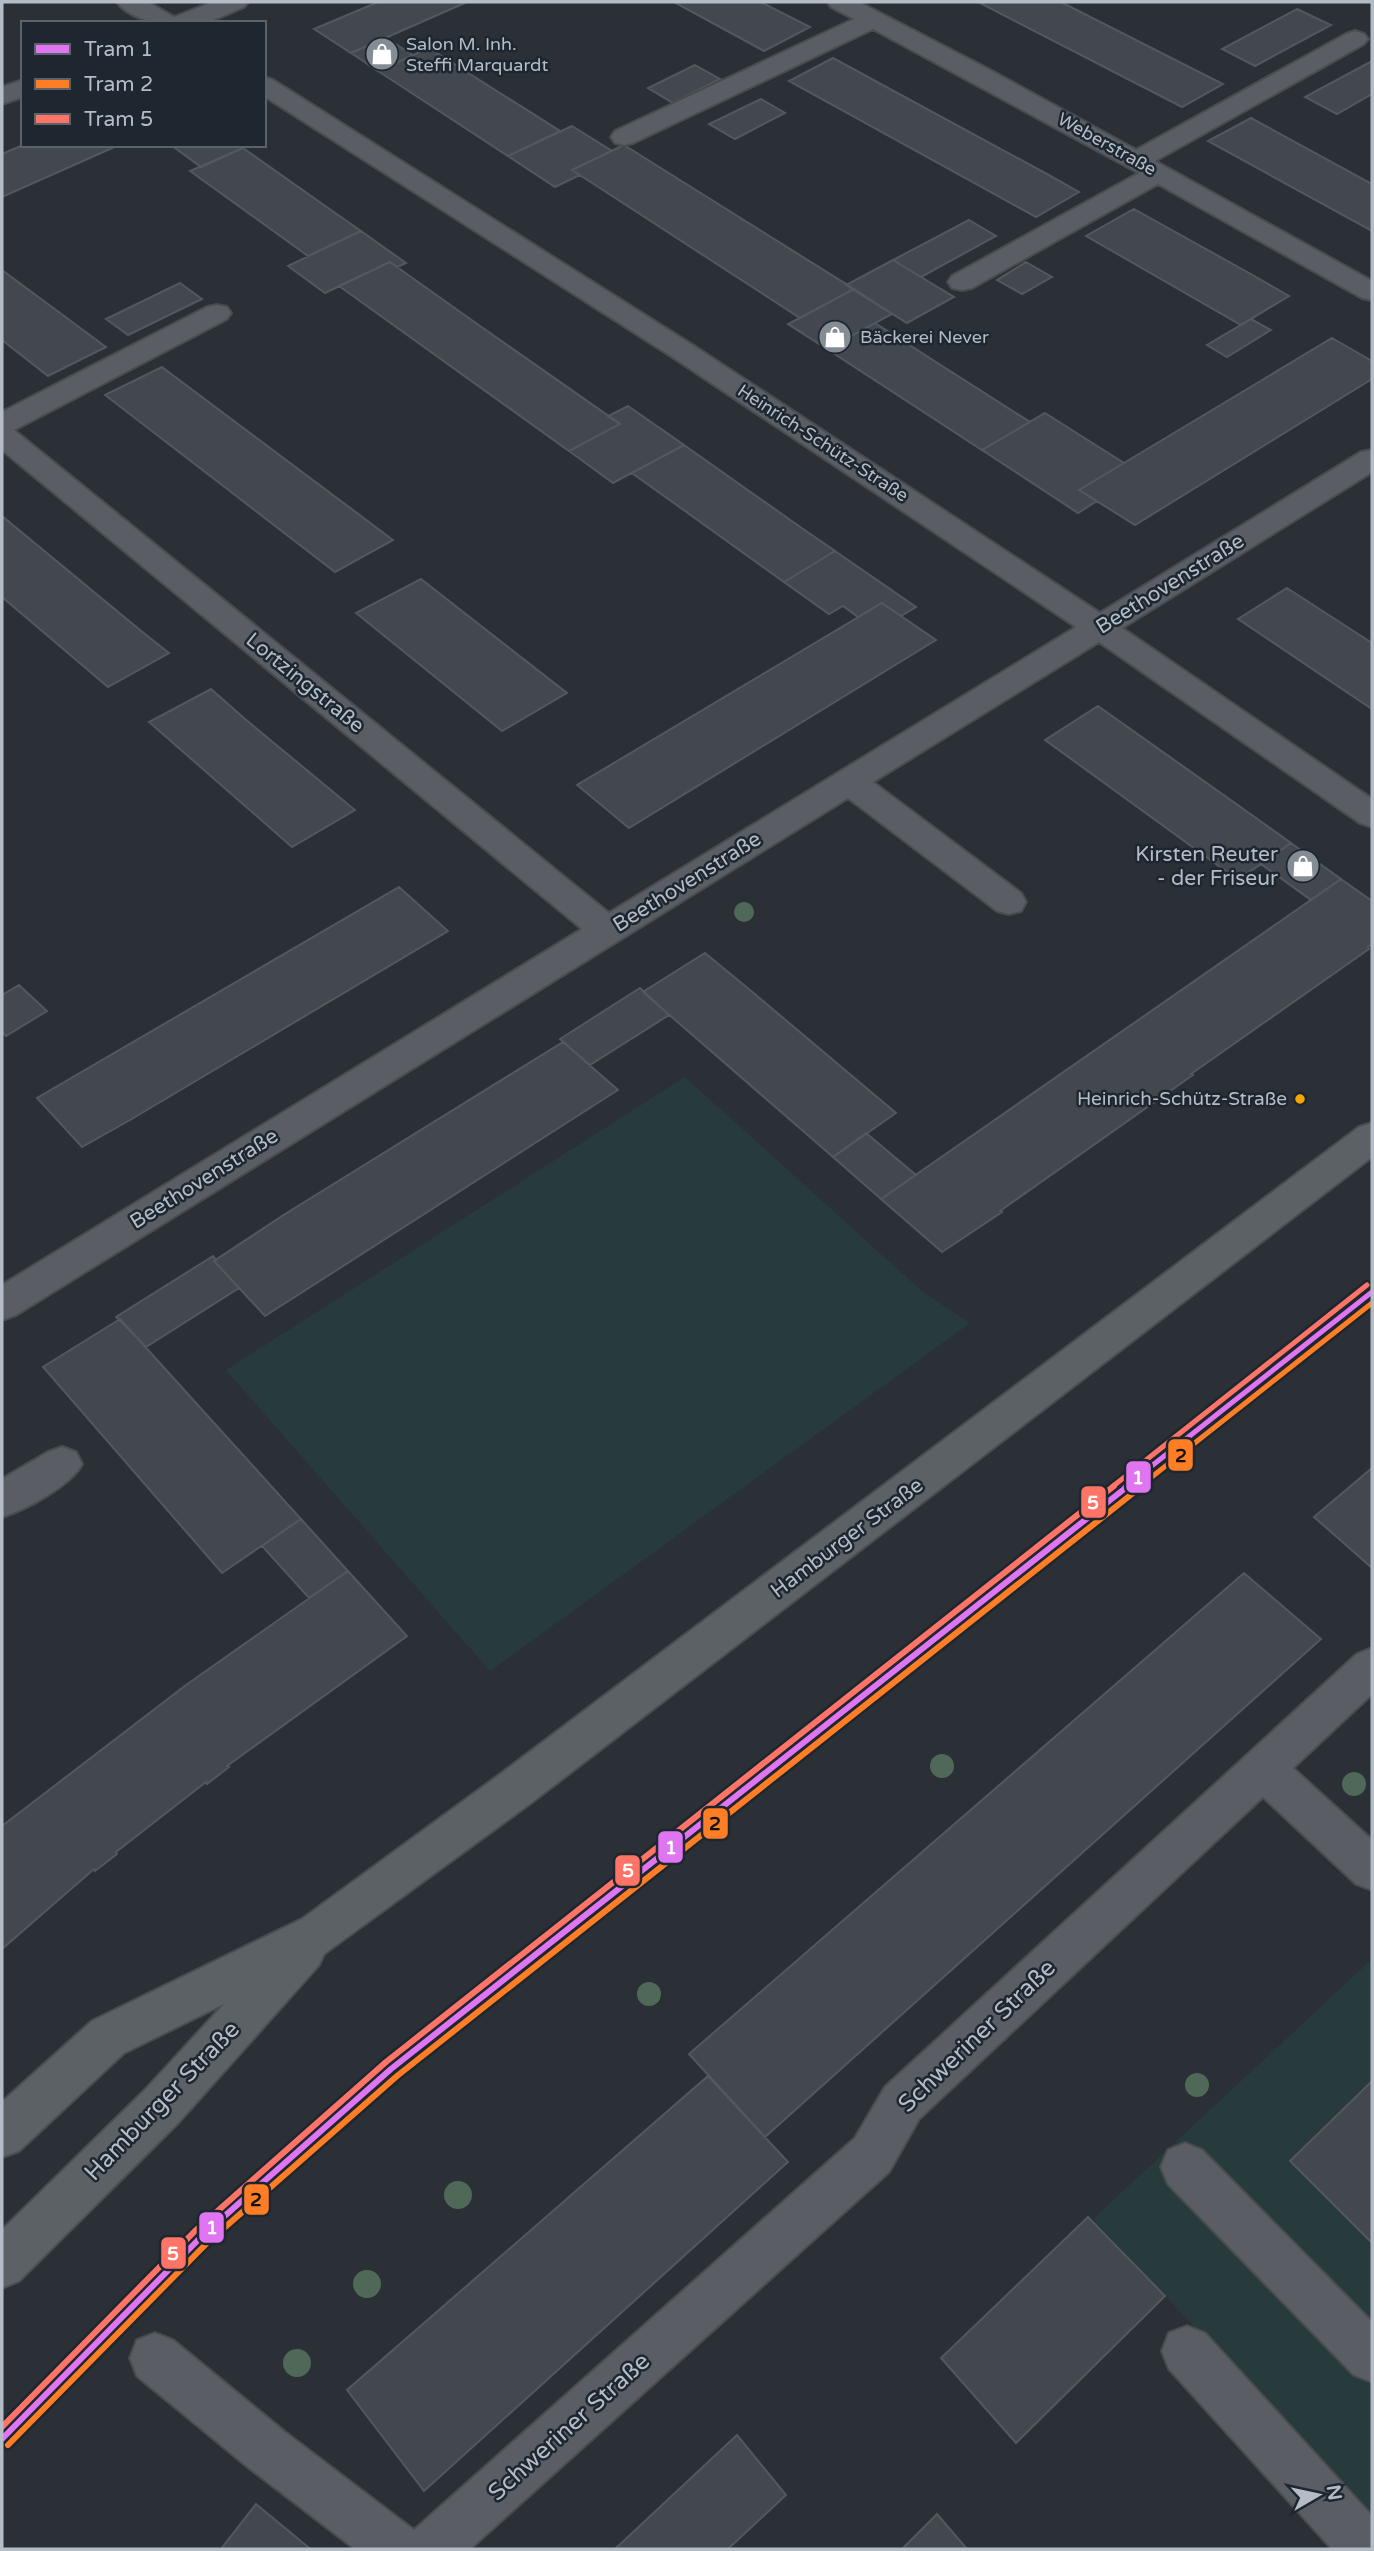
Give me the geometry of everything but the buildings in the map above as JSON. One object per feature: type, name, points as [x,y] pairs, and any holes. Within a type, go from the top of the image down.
[{"type":"main road","name":"Hamburger Straße","points":[[2,2134],[108,2037],[318,1934],[570,1747],[1372,1137]]},
{"type":"main road","name":"Hamburger Straße","points":[[2,2264],[162,2106],[318,1934]]},
{"type":"street","points":[[130,2],[163,21]]},
{"type":"street","points":[[186,21],[235,2]]},
{"type":"street","name":"Weberstraße","points":[[840,2],[1148,167],[1372,292]]},
{"type":"street","points":[[624,136],[874,19]]},
{"type":"street","points":[[962,282],[1355,39]]},
{"type":"street","name":"Heinrich-Schütz-Straße","points":[[266,86],[525,247],[1101,626],[1372,815]]},
{"type":"street","points":[[2,96],[21,89]]},
{"type":"street","points":[[2,424],[217,313]]},
{"type":"street","name":"Lortzingstraße","points":[[2,435],[607,931]]},
{"type":"street","name":"Beethovenstraße","points":[[3,1301],[1372,459]]},
{"type":"street","points":[[849,781],[1009,902]]},
{"type":"street","points":[[2,1500],[62,1464]]},
{"type":"street","name":"Schweriner Straße","points":[[432,2549],[872,2155],[902,2103],[1372,1667]]},
{"type":"street","points":[[1262,1768],[1372,1870]]},
{"type":"street","points":[[1185,2167],[1372,2357]]},
{"type":"street","points":[[1187,2351],[1367,2549]]},
{"type":"street","points":[[155,2358],[267,2450],[397,2549]]},
{"type":"shaded area","points":[[685,1077],[924,1293],[970,1323],[490,1671],[226,1370]]},
{"type":"shaded area","points":[[1372,1959],[1372,2516],[1093,2219]]},
{"type":"tram line","name":"5","points":[[2,2427],[195,2231],[386,2062],[1367,1285]]},
{"type":"tram line","name":"1","points":[[2,2439],[201,2237],[391,2069],[1372,1292]]},
{"type":"tram line","name":"2","points":[[8,2445],[207,2243],[397,2076],[1372,1303]]},
{"type":"place","name":"Salon M. Inh. Steffi Marquardt","points":[[382,54]]},
{"type":"place","name":"Bäckerei Never","points":[[835,337]]},
{"type":"place","name":"Kirsten Reuter - der Friseur","points":[[1303,866]]},
{"type":"place","name":"Heinrich-Schütz-Straße","points":[[1300,1099]]}]
